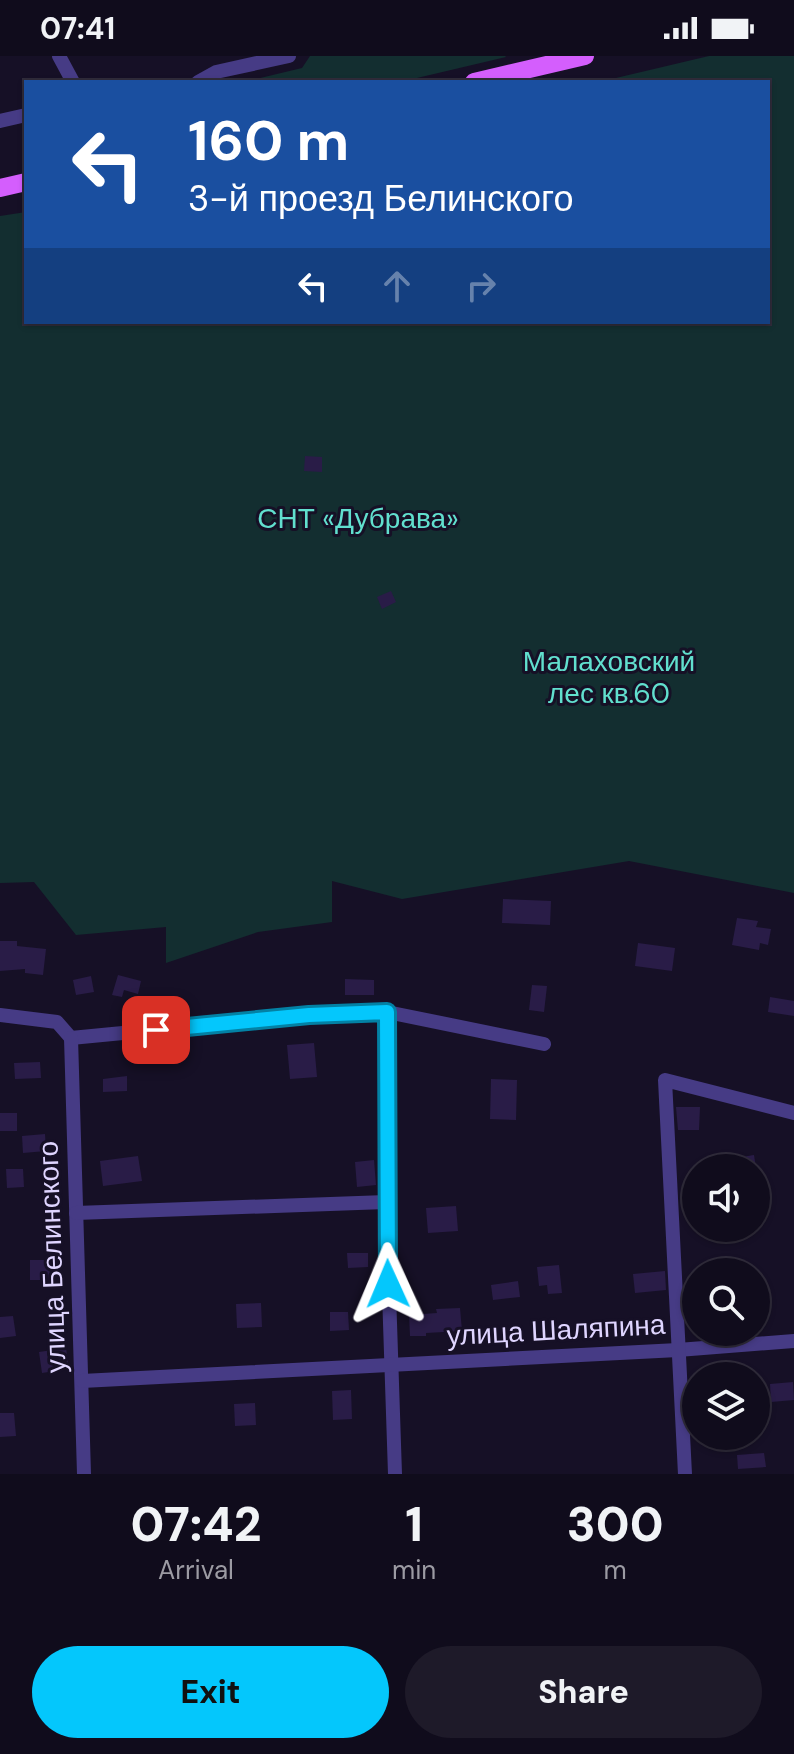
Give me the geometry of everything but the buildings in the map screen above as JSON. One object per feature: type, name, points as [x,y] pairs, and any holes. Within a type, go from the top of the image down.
[{"type":"main road","points":[[483,80],[585,56]]},
{"type":"main road","points":[[0,188],[24,182]]},
{"type":"street","points":[[59,56],[72,80]]},
{"type":"street","points":[[213,56],[216,72]]},
{"type":"street","points":[[202,80],[216,72],[289,56]]},
{"type":"street","points":[[0,121],[24,115]]},
{"type":"street","points":[[387,1012],[386,1202],[395,1474]]},
{"type":"street","points":[[0,1015],[57,1022],[71,1038],[309,1015],[387,1012],[544,1044]]},
{"type":"street","name":"улица Белинского","points":[[71,1038],[84,1474]]},
{"type":"street","points":[[685,1474],[665,1080],[794,1113]]},
{"type":"street","points":[[76,1213],[386,1202]]},
{"type":"street","name":"улица Шаляпина","points":[[82,1381],[678,1350],[794,1341]]},
{"type":"green space","points":[[310,56],[506,57],[408,80],[251,80],[302,68]]},
{"type":"green space","name":"Малаховский лес кв.60","points":[[709,56],[794,56],[794,893],[629,861],[402,899],[332,881],[332,922],[258,932],[166,963],[166,927],[76,935],[34,882],[0,883],[0,216],[24,212],[24,324],[770,324],[770,80],[607,80]]},
{"type":"route","points":[[156,1030],[309,1015],[387,1012],[388,1284]]},
{"type":"park label","name":"СНТ «Дубрава»","points":[[358,518]]}]
